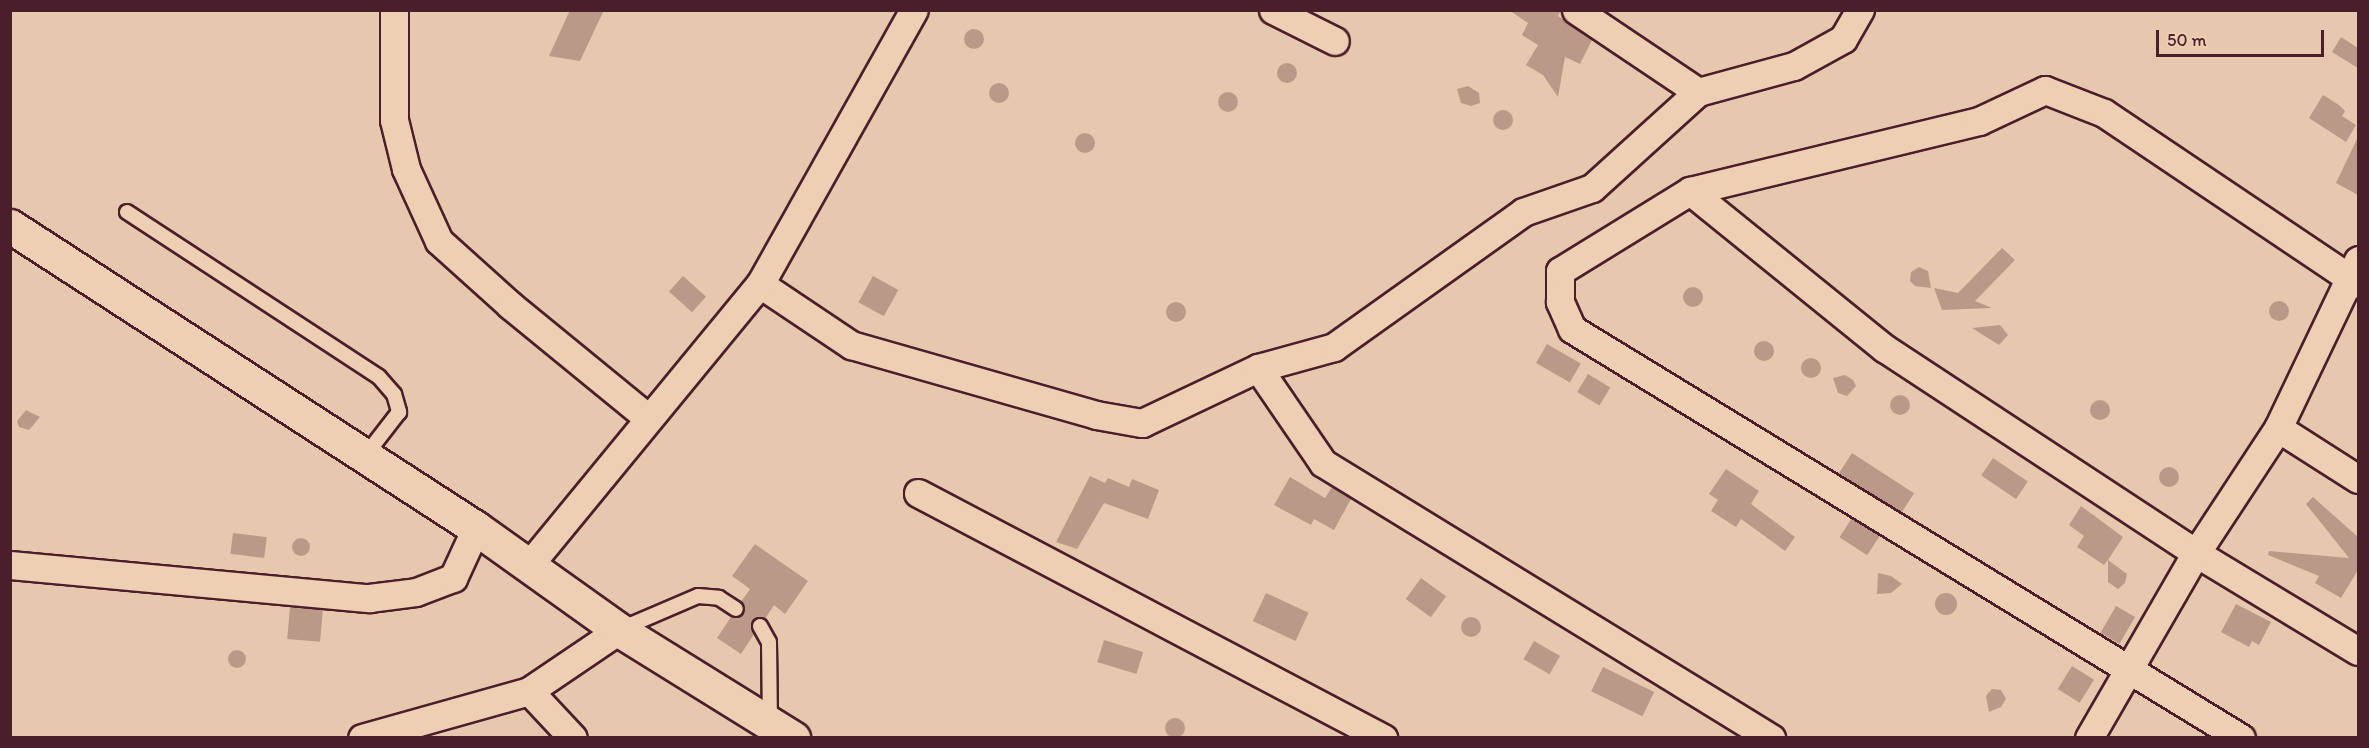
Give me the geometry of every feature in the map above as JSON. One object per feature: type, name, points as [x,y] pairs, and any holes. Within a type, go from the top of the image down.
[{"type":"main road","points":[[10,226],[476,528],[620,630],[782,730]]},
{"type":"street","points":[[394,10],[394,120],[406,169],[439,241],[510,305],[648,418]]},
{"type":"street","points":[[529,565],[760,284],[914,10]]},
{"type":"street","points":[[1272,10],[1335,41]]},
{"type":"street","points":[[1576,10],[1698,92]]},
{"type":"street","points":[[760,284],[851,345],[1096,415],[1142,423],[1258,369],[1334,347],[1522,212],[1592,188],[1698,92],[1794,66],[1843,39],[1860,10]]},
{"type":"street","points":[[2089,738],[2125,670],[2196,553],[2278,428],[2355,274],[2104,113],[2046,90],[1979,121],[1690,191],[1560,271],[1560,302],[1572,329],[2125,670],[2241,738]]},
{"type":"street","points":[[1690,191],[1884,348],[2196,553],[2358,651]]},
{"type":"street","points":[[1258,369],[1323,463],[1771,738]]},
{"type":"street","points":[[2278,428],[2358,479]]},
{"type":"street","points":[[918,493],[1383,738]]},
{"type":"street","points":[[10,565],[369,598],[416,592],[453,578],[476,528]]},
{"type":"street","points":[[362,738],[529,691],[620,630]]},
{"type":"street","points":[[529,691],[573,738]]},
{"type":"lane","points":[[127,212],[379,377],[394,394],[399,412],[365,456]]},
{"type":"lane","points":[[620,630],[698,596],[719,598],[736,609]]},
{"type":"lane","points":[[760,626],[769,642],[782,730]]},
{"type":"building","points":[[570,10],[604,10],[580,61],[549,56]]},
{"type":"building","points":[[1509,10],[1561,10],[1558,16],[1592,40],[1580,64],[1565,57],[1558,97],[1543,75],[1526,65],[1538,45],[1522,35],[1528,23]]},
{"type":"building","points":[[974,29],[981,32],[984,39],[981,46],[974,49],[967,46],[964,39],[967,32]]},
{"type":"building","points":[[2341,37],[2358,48],[2358,68],[2332,52]]},
{"type":"building","points":[[1287,63],[1294,66],[1297,73],[1294,80],[1287,83],[1280,80],[1277,73],[1280,66]]},
{"type":"building","points":[[999,83],[1006,86],[1009,93],[1006,100],[999,103],[992,100],[989,93],[992,86]]},
{"type":"building","points":[[1468,86],[1479,93],[1480,103],[1471,106],[1461,103],[1457,89]]},
{"type":"building","points":[[1224,92],[1232,92],[1238,98],[1238,106],[1232,112],[1224,112],[1218,106],[1218,98]]},
{"type":"building","points":[[2323,95],[2339,105],[2345,111],[2342,116],[2356,125],[2346,142],[2309,118]]},
{"type":"building","points":[[1499,110],[1507,110],[1513,116],[1513,124],[1507,130],[1499,130],[1493,124],[1493,116]]},
{"type":"building","points":[[1085,133],[1092,136],[1095,143],[1092,150],[1085,153],[1078,150],[1075,143],[1078,136]]},
{"type":"building","points":[[2358,137],[2358,195],[2336,183]]},
{"type":"building","points":[[2002,248],[2015,260],[1975,301],[1992,308],[1942,310],[1934,288],[1958,293]]},
{"type":"building","points":[[1919,267],[1928,271],[1931,288],[1915,286],[1910,281],[1911,272]]},
{"type":"building","points":[[683,276],[706,297],[692,312],[669,292]]},
{"type":"building","points":[[873,276],[898,290],[884,316],[858,302]]},
{"type":"building","points":[[1693,287],[1700,290],[1703,297],[1700,304],[1693,307],[1686,304],[1683,297],[1686,290]]},
{"type":"building","points":[[2279,301],[2286,304],[2289,311],[2286,318],[2279,321],[2272,318],[2269,311],[2272,304]]},
{"type":"building","points":[[1176,302],[1183,305],[1186,312],[1183,319],[1176,322],[1169,319],[1166,312],[1169,305]]},
{"type":"building","points":[[2000,325],[2008,335],[1999,345],[1972,328]]},
{"type":"building","points":[[1764,341],[1771,344],[1774,351],[1771,358],[1764,361],[1757,358],[1754,351],[1757,344]]},
{"type":"building","points":[[1547,344],[1581,364],[1570,383],[1536,363]]},
{"type":"building","points":[[1807,358],[1815,358],[1821,364],[1821,372],[1815,378],[1807,378],[1801,372],[1801,364]]},
{"type":"building","points":[[1588,374],[1610,387],[1599,405],[1577,392]]},
{"type":"building","points":[[1845,375],[1853,380],[1856,386],[1847,396],[1838,393],[1833,378]]},
{"type":"building","points":[[1900,395],[1907,398],[1910,405],[1907,412],[1900,415],[1893,412],[1890,405],[1893,398]]},
{"type":"building","points":[[2096,400],[2104,400],[2110,406],[2110,414],[2104,420],[2096,420],[2090,414],[2090,406]]},
{"type":"building","points":[[26,410],[40,417],[29,430],[19,427],[17,421]]},
{"type":"building","points":[[1852,453],[1914,493],[1901,513],[1839,473]]},
{"type":"building","points":[[1993,458],[2028,481],[2016,499],[1981,475]]},
{"type":"building","points":[[2169,467],[2176,470],[2179,477],[2176,484],[2169,487],[2162,484],[2159,477],[2162,470]]},
{"type":"building","points":[[1726,469],[1759,491],[1751,504],[1795,537],[1785,551],[1741,519],[1736,527],[1711,511],[1718,500],[1709,494]]},
{"type":"building","points":[[1090,476],[1105,483],[1108,478],[1129,487],[1132,479],[1159,490],[1148,519],[1104,503],[1077,549],[1056,542]]},
{"type":"building","points":[[1290,477],[1325,498],[1332,487],[1351,499],[1334,530],[1314,519],[1311,525],[1274,505]]},
{"type":"building","points":[[2313,497],[2358,537],[2358,570],[2341,598],[2315,583],[2319,576],[2268,555],[2269,551],[2349,558],[2306,504]]},
{"type":"building","points":[[2081,506],[2123,537],[2104,565],[2077,547],[2084,536],[2069,525]]},
{"type":"building","points":[[1852,518],[1880,536],[1867,555],[1839,537]]},
{"type":"building","points":[[233,533],[267,537],[264,558],[230,554]]},
{"type":"building","points":[[297,538],[305,538],[310,543],[308,554],[297,556],[292,551],[292,543]]},
{"type":"building","points":[[755,544],[808,581],[785,614],[774,605],[765,619],[753,621],[754,634],[741,654],[717,638],[731,617],[744,613],[741,602],[750,589],[732,576]]},
{"type":"building","points":[[2108,560],[2127,574],[2125,583],[2118,589],[2108,582]]},
{"type":"building","points":[[1878,573],[1891,576],[1902,584],[1891,593],[1877,594]]},
{"type":"building","points":[[1421,578],[1446,596],[1431,617],[1406,599]]},
{"type":"building","points":[[1266,593],[1309,613],[1295,641],[1253,621]]},
{"type":"building","points":[[1946,593],[1956,600],[1957,604],[1950,614],[1946,615],[1936,608],[1935,604],[1942,594]]},
{"type":"building","points":[[2236,604],[2271,622],[2259,645],[2252,641],[2249,647],[2221,632]]},
{"type":"building","points":[[2116,606],[2135,617],[2120,644],[2100,633]]},
{"type":"building","points":[[290,607],[323,610],[320,642],[287,639]]},
{"type":"building","points":[[1471,617],[1478,620],[1481,627],[1478,634],[1471,637],[1464,634],[1461,627],[1464,620]]},
{"type":"building","points":[[1104,640],[1143,652],[1136,674],[1097,662]]},
{"type":"building","points":[[1534,641],[1560,656],[1549,674],[1524,659]]},
{"type":"building","points":[[237,650],[244,652],[246,659],[244,666],[237,668],[230,666],[228,659],[230,652]]},
{"type":"building","points":[[2072,666],[2094,680],[2080,703],[2058,689]]},
{"type":"building","points":[[1603,667],[1654,692],[1642,716],[1591,691]]},
{"type":"building","points":[[1992,689],[2001,690],[2006,699],[2001,707],[1989,712],[1986,696]]},
{"type":"building","points":[[1175,718],[1182,721],[1185,728],[1182,735],[1175,738],[1168,735],[1165,728],[1168,721]]}]
